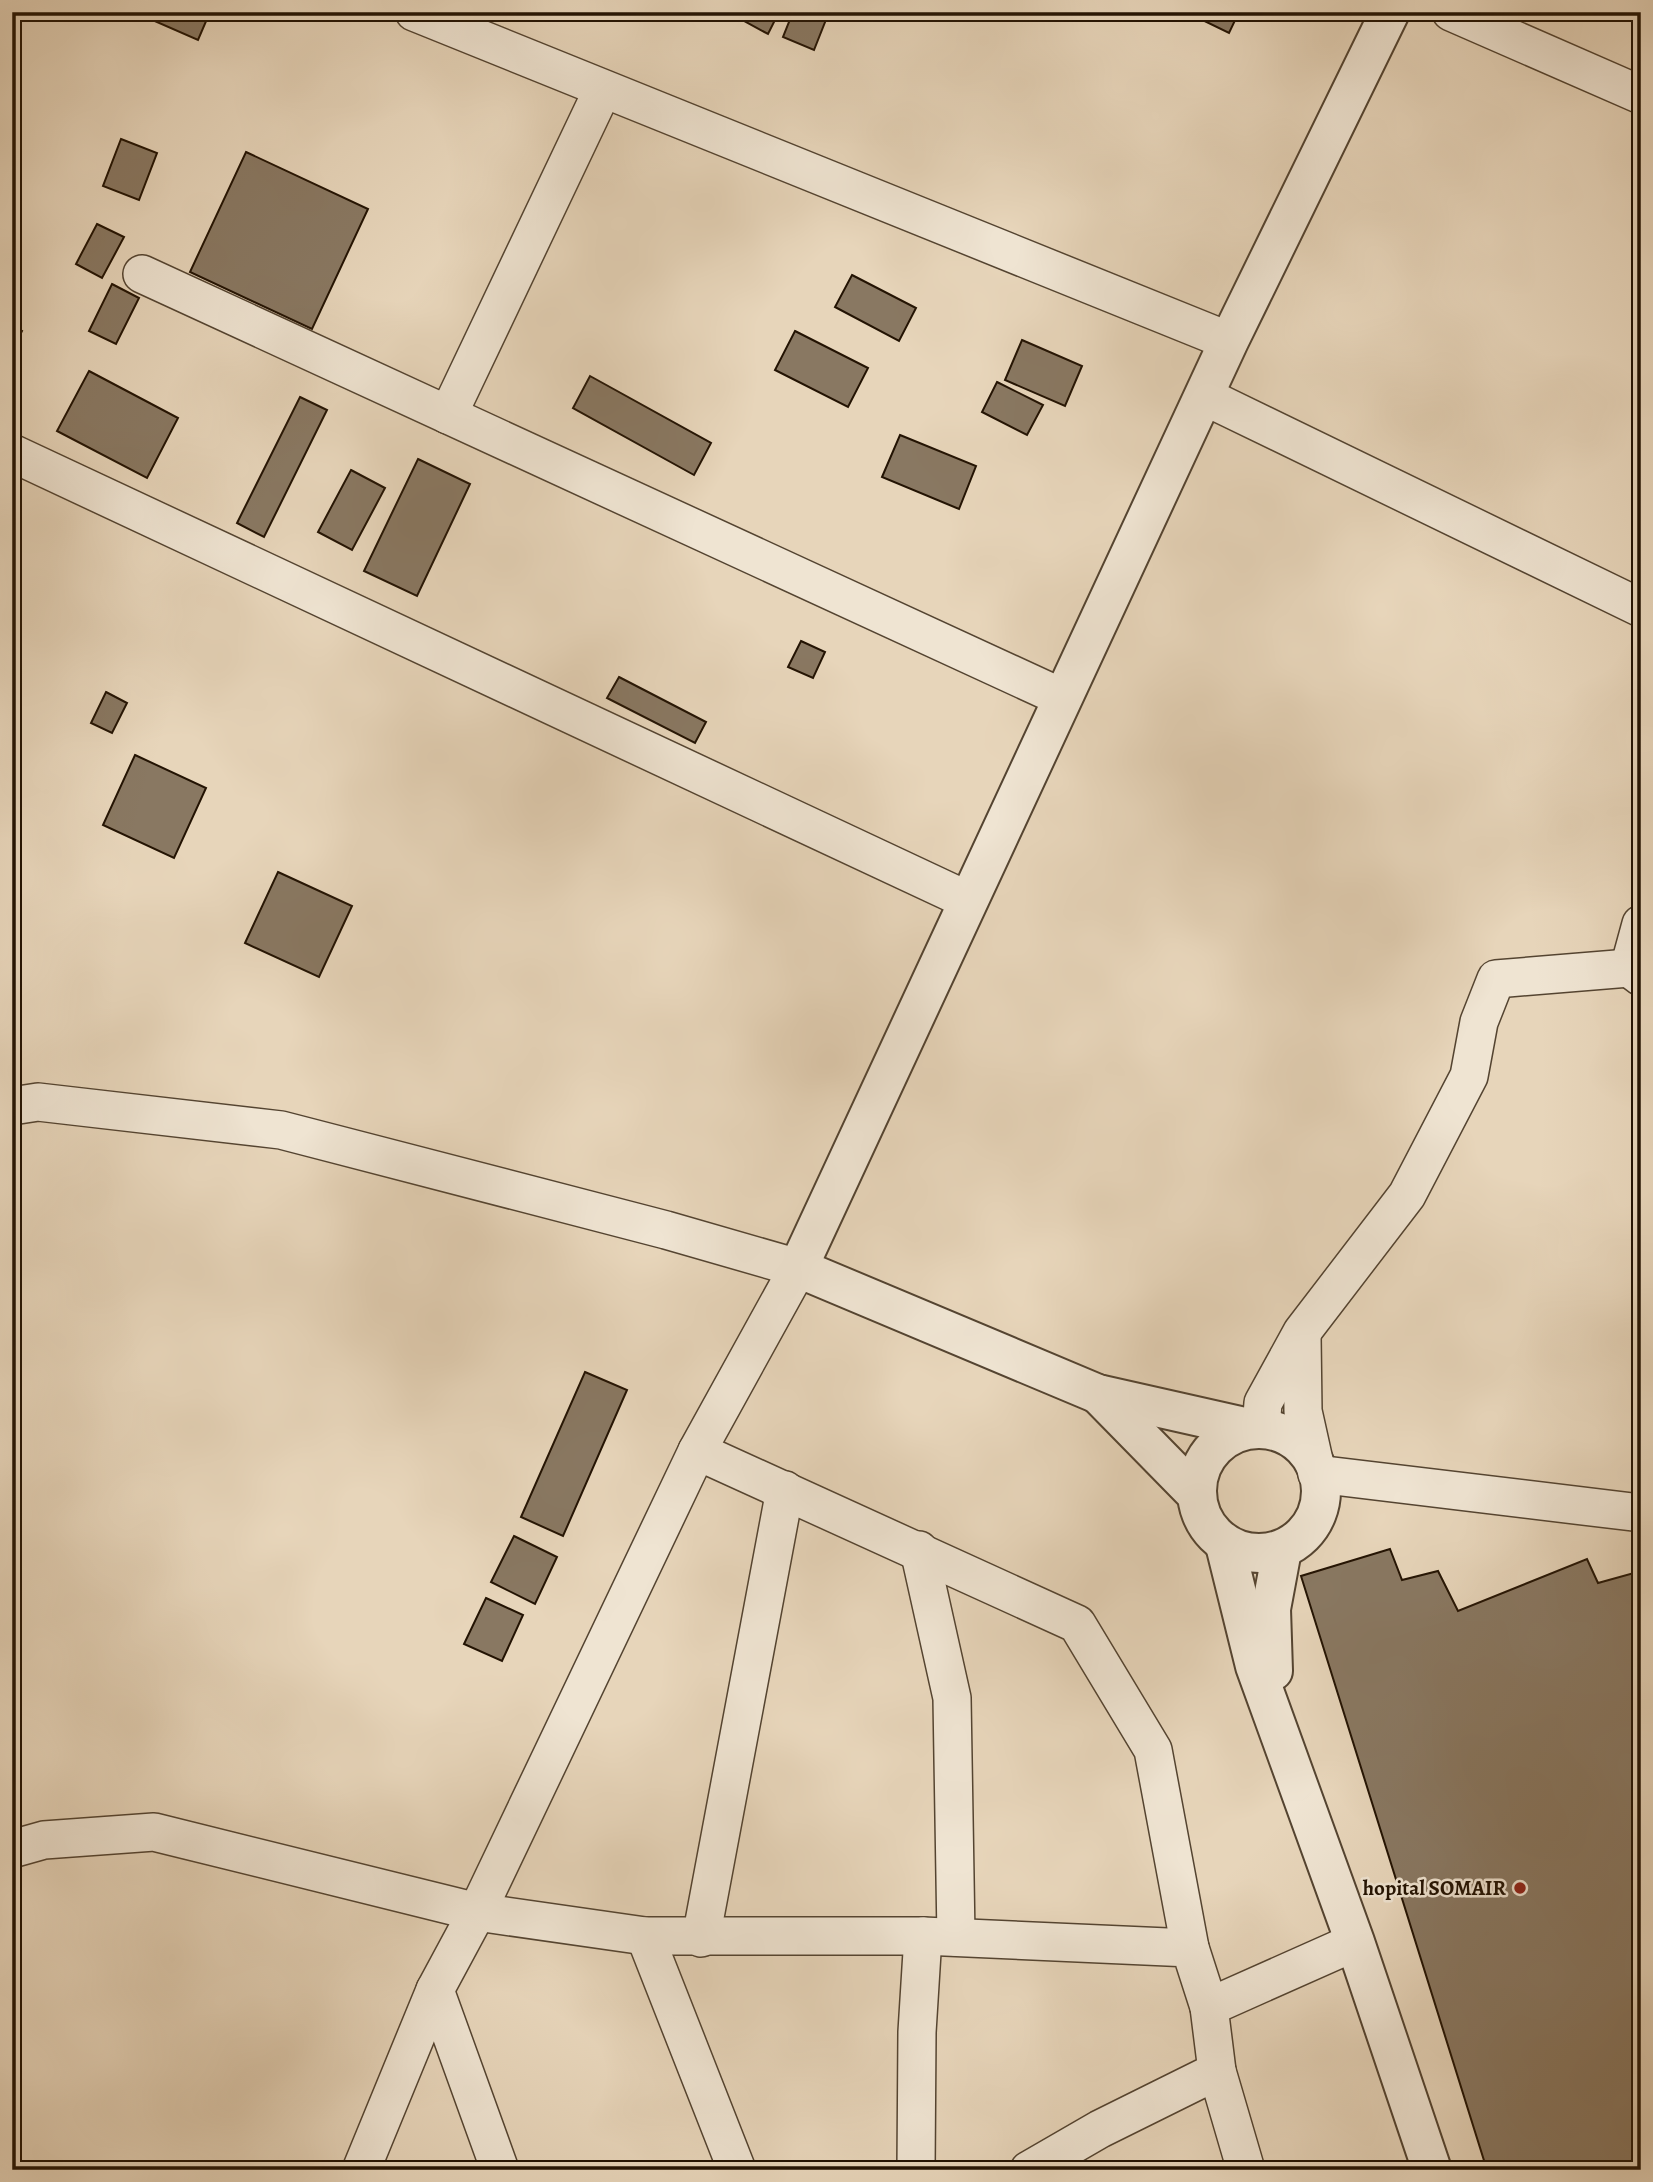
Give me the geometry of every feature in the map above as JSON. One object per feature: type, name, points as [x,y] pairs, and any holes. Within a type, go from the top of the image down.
[{"type":"street","points":[[414,12],[471,23],[603,89],[1229,341]]},
{"type":"street","points":[[361,2170],[435,1990],[477,1912],[698,1451],[798,1268],[967,901],[1206,397],[1229,341],[1390,12]]},
{"type":"street","points":[[1451,12],[1641,95]]},
{"type":"street","points":[[448,415],[603,89]]},
{"type":"street","points":[[142,274],[1063,698]]},
{"type":"street","points":[[1206,397],[1641,608]]},
{"type":"street","points":[[12,453],[967,901]]},
{"type":"street","points":[[1255,1428],[1263,1403],[1302,1332],[1407,1195],[1469,1076],[1479,1021],[1496,979],[1635,973],[1641,924]]},
{"type":"street","points":[[12,1106],[38,1102],[281,1130],[666,1230],[798,1268],[1098,1394],[1287,1434],[1308,1450],[1317,1474]]},
{"type":"street","points":[[1255,1428],[1221,1441],[1202,1464],[1196,1494],[1204,1523],[1225,1545],[1254,1555],[1282,1550],[1307,1531],[1321,1504],[1303,1411],[1302,1332]]},
{"type":"street","points":[[1098,1394],[1196,1494]]},
{"type":"street","points":[[698,1451],[1077,1624],[1153,1750],[1189,1948],[1209,2007],[1217,2071],[1246,2170]]},
{"type":"street","points":[[1317,1474],[1641,1513]]},
{"type":"street","points":[[701,1938],[785,1490]]},
{"type":"street","points":[[1225,1545],[1255,1666],[1355,1942],[1432,2170]]},
{"type":"street","points":[[916,2170],[917,2032],[939,1936],[953,1698],[919,1550]]},
{"type":"street","points":[[1275,1719],[1271,1609],[1282,1550]]},
{"type":"street","points":[[12,1849],[44,1840],[153,1832],[477,1912],[645,1936],[939,1936],[1189,1948]]},
{"type":"street","points":[[645,1936],[737,2170]]},
{"type":"street","points":[[1209,2007],[1355,1942]]},
{"type":"street","points":[[435,1990],[500,2170]]},
{"type":"street","points":[[1029,2170],[1100,2129],[1217,2071]]},
{"type":"building","points":[[153,12],[210,12],[198,40],[150,19]]},
{"type":"building","points":[[735,12],[779,12],[768,34],[733,15]]},
{"type":"building","points":[[793,12],[829,12],[814,50],[783,37]]},
{"type":"building","points":[[1186,12],[1239,12],[1229,33]]},
{"type":"building","points":[[121,139],[157,153],[139,200],[103,186]]},
{"type":"building","points":[[246,152],[368,209],[312,329],[190,272]]},
{"type":"building","points":[[97,224],[124,237],[102,278],[76,264]]},
{"type":"building","points":[[852,275],[916,308],[899,341],[835,307]]},
{"type":"building","points":[[112,284],[139,298],[116,344],[89,331]]},
{"type":"building","points":[[12,326],[22,331],[12,351]]},
{"type":"building","points":[[795,331],[868,368],[848,407],[775,370]]},
{"type":"building","points":[[1022,340],[1082,366],[1065,406],[1005,380]]},
{"type":"building","points":[[89,371],[178,418],[147,478],[57,431]]},
{"type":"building","points":[[590,376],[711,443],[694,475],[573,408]]},
{"type":"building","points":[[997,382],[1043,405],[1027,435],[982,412]]},
{"type":"building","points":[[300,397],[327,410],[264,537],[237,523]]},
{"type":"building","points":[[900,435],[976,466],[959,509],[882,477]]},
{"type":"building","points":[[418,459],[470,484],[417,596],[364,571]]},
{"type":"building","points":[[351,470],[385,488],[352,550],[318,532]]},
{"type":"building","points":[[801,641],[825,652],[813,678],[788,667]]},
{"type":"building","points":[[619,677],[706,722],[695,743],[607,698]]},
{"type":"building","points":[[106,692],[127,703],[112,733],[91,723]]},
{"type":"building","points":[[135,755],[206,788],[174,858],[103,825]]},
{"type":"building","points":[[278,872],[352,906],[319,977],[245,943]]},
{"type":"building","points":[[585,1372],[627,1390],[563,1536],[521,1517]]},
{"type":"building","points":[[514,1536],[557,1557],[535,1604],[491,1582]]},
{"type":"building","name":"hopital SOMAIR","points":[[1390,1549],[1402,1580],[1438,1571],[1458,1611],[1587,1559],[1598,1583],[1641,1571],[1641,2165],[1621,2170],[1487,2170],[1301,1576]]},
{"type":"building","points":[[486,1598],[523,1615],[502,1661],[464,1644]]},
{"type":"place","name":"hopital SOMAIR","points":[[1520,1888]]}]
